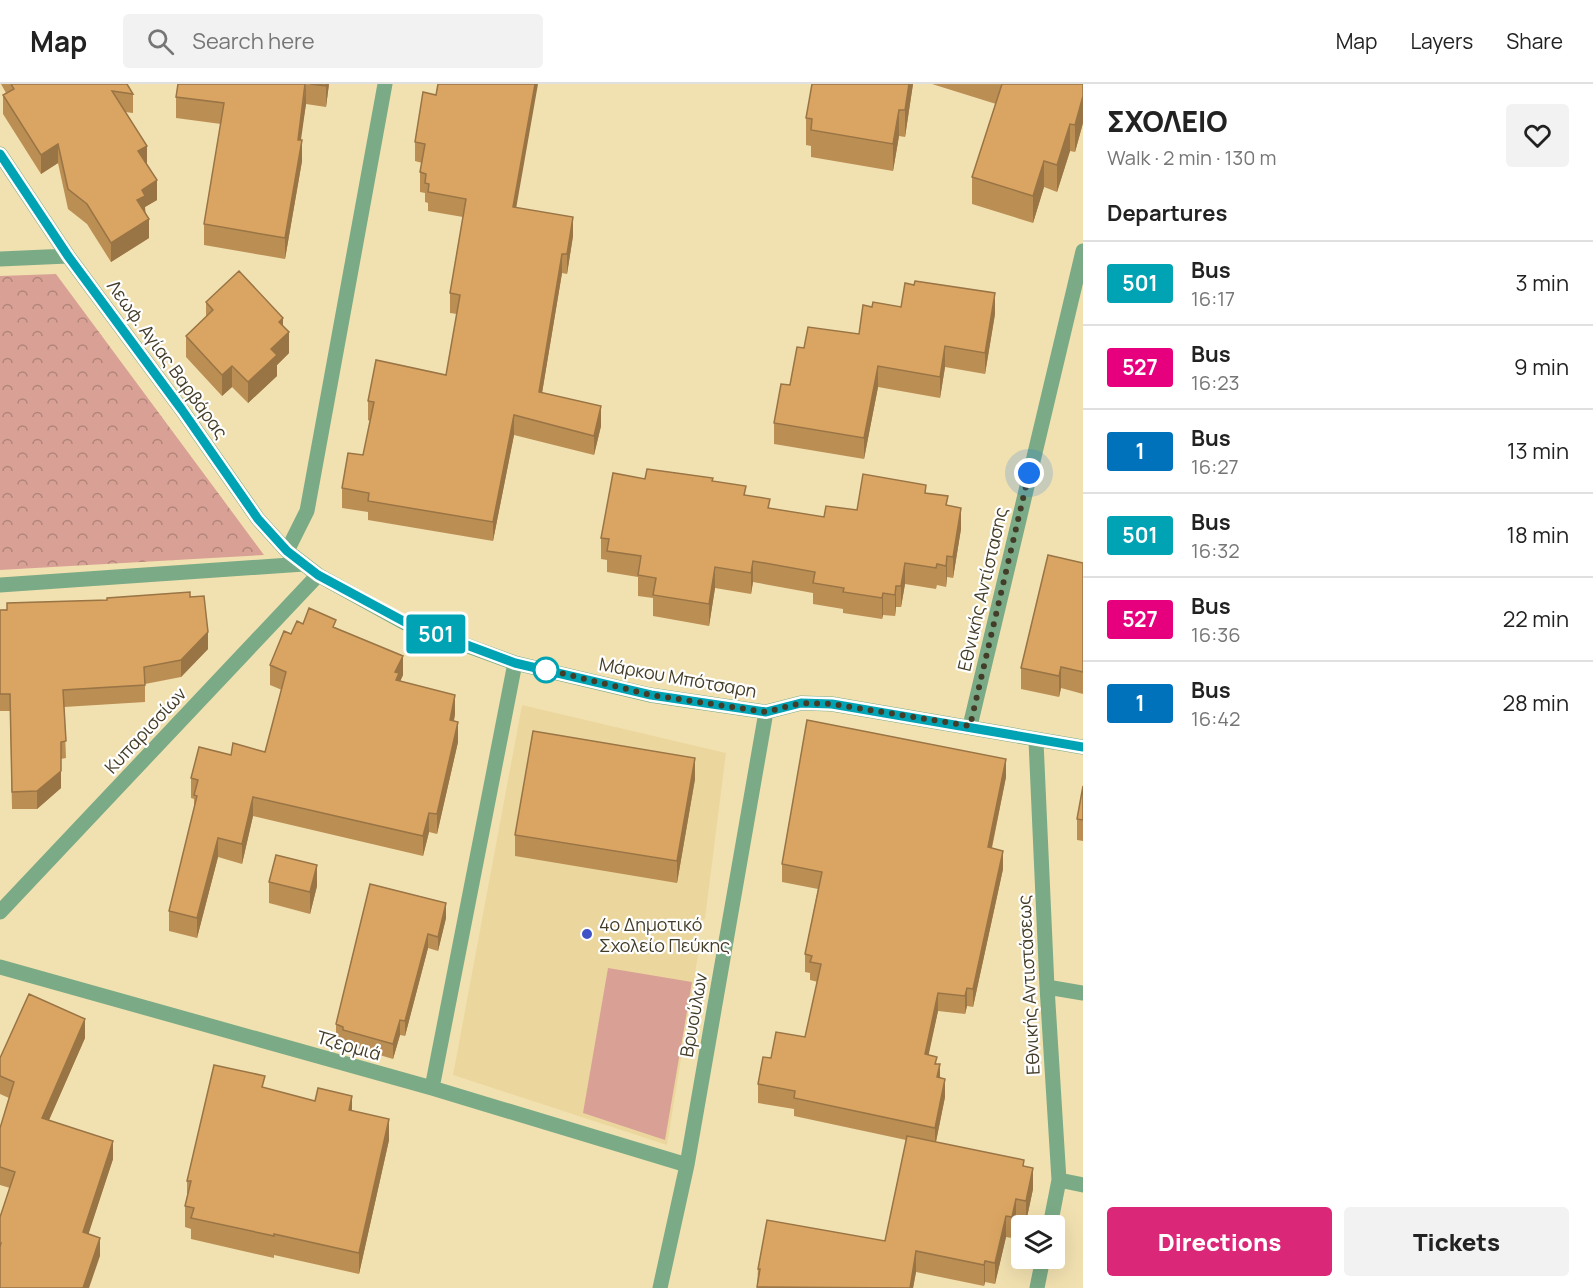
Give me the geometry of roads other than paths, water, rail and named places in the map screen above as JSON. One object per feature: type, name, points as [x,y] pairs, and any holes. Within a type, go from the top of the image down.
[{"type":"street","points":[[287,551],[307,511],[385,84]]},
{"type":"street","name":"Λεωφ. Αγίας Βαρβάρας","points":[[0,154],[68,256],[182,410],[258,519],[287,551],[318,575]]},
{"type":"street","name":"Εθνικής Αντίστασης","points":[[970,726],[1083,251]]},
{"type":"street","points":[[0,259],[68,256]]},
{"type":"street","points":[[0,585],[304,564]]},
{"type":"street","name":"Μάρκου Μπότσαρη","points":[[318,575],[405,622],[515,663],[651,695],[766,712],[801,703],[832,704],[970,726],[1036,741],[1083,747]]},
{"type":"street","name":"Κυπαρισσίων","points":[[0,912],[318,575]]},
{"type":"street","points":[[432,1088],[515,663]]},
{"type":"street","name":"Βρυούλων","points":[[660,1288],[687,1165],[766,712]]},
{"type":"street","name":"Εθνικής Αντιστάσεως","points":[[1036,741],[1047,987],[1059,1180],[1052,1215]]},
{"type":"street","name":"Τζερμιά","points":[[0,967],[432,1088],[687,1165]]},
{"type":"street","points":[[1047,987],[1083,993]]},
{"type":"street","points":[[1059,1180],[1083,1185]]},
{"type":"street","points":[[1036,1288],[1040,1269]]},
{"type":"place","name":"4o Δημοτικό Σχολείο Πεύκης","points":[[587,934]]}]
